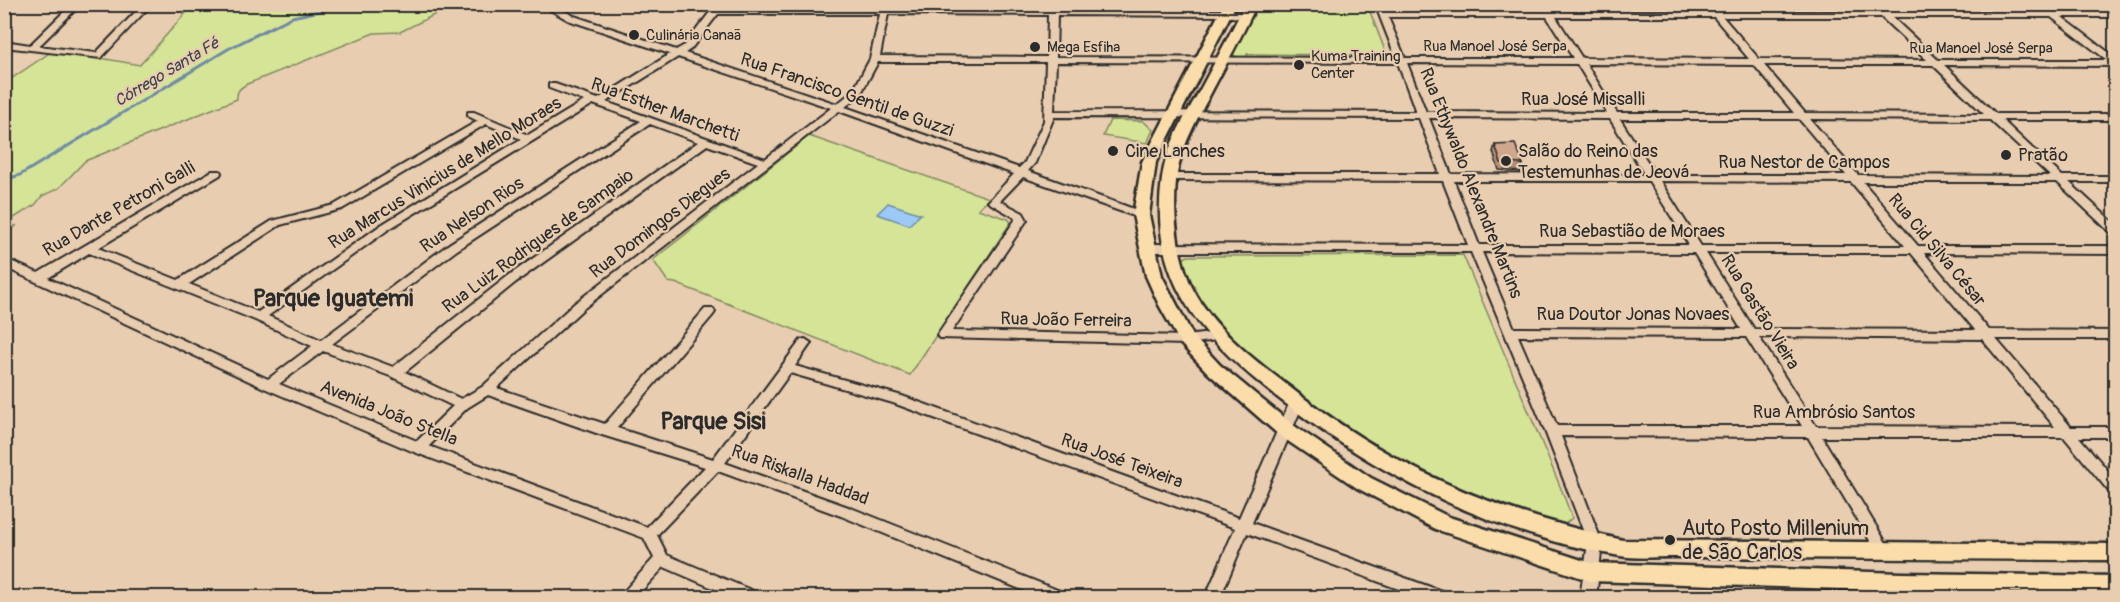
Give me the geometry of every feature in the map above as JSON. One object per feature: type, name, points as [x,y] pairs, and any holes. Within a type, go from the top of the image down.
[{"type":"main road","points":[[1228,9],[1202,61],[1184,116],[1169,177],[1171,248],[1179,276],[1191,300],[1217,336],[1296,404],[1370,455],[1443,494],[1551,532],[1623,548],[2115,552]]},
{"type":"main road","points":[[1249,10],[1222,61],[1149,162],[1141,215],[1154,276],[1187,340],[1214,369],[1286,430],[1364,483],[1442,523],[1591,572],[1906,590],[2115,585]]},
{"type":"street","points":[[32,48],[77,4]]},
{"type":"street","points":[[4,44],[98,56],[148,4]]},
{"type":"street","name":"Rua Francisco Gentil de Guzzi","points":[[544,4],[571,18],[839,108],[1141,215]]},
{"type":"street","name":"Rua Ethywaldo Alexandre Martins","points":[[1379,4],[1475,249],[1552,431],[1595,543]]},
{"type":"street","points":[[1873,4],[2115,232]]},
{"type":"street","points":[[2040,4],[2115,63]]},
{"type":"street","points":[[718,8],[1249,10]]},
{"type":"street","name":"Rua Marcus Vinicius de Mello Moraes","points":[[259,317],[384,227],[529,139],[688,47],[718,8]]},
{"type":"street","points":[[1019,173],[1033,158],[1051,114],[1053,8]]},
{"type":"street","name":"Rua Domingos Diegues","points":[[419,448],[462,405],[487,390],[579,306],[857,93],[875,59],[885,9]]},
{"type":"street","points":[[1384,14],[1547,9],[1712,9],[1883,14],[2115,14]]},
{"type":"street","name":"Rua Gastão Vieira","points":[[1547,9],[1811,430],[1883,550]]},
{"type":"street","name":"Rua Cid Silva César","points":[[1712,9],[2115,490]]},
{"type":"street","name":"Rua Manoel José Serpa","points":[[875,59],[2115,63]]},
{"type":"street","name":"Rua Esther Marchetti","points":[[552,86],[767,164]]},
{"type":"street","points":[[471,114],[529,139]]},
{"type":"street","name":"Rua José Missalli","points":[[1051,114],[2115,117]]},
{"type":"street","points":[[179,285],[276,223],[338,207],[485,121]]},
{"type":"street","name":"Rua Nelson Rios","points":[[269,385],[453,248],[646,122]]},
{"type":"street","name":"Rua Luiz Rodrigues de Sampaio","points":[[395,373],[512,279],[705,142]]},
{"type":"street","name":"Rua Dante Petroni Galli","points":[[40,277],[216,173]]},
{"type":"street","name":"Rua João Ferreira","points":[[1019,173],[993,202],[1020,215],[1022,220],[944,335],[1187,340],[1217,336]]},
{"type":"street","name":"Rua Nestor de Campos","points":[[1169,177],[2115,179]]},
{"type":"street","points":[[88,248],[259,317],[323,346],[395,373],[462,405]]},
{"type":"street","name":"Rua Sebastião de Moraes","points":[[1148,248],[2115,250]]},
{"type":"street","name":"Avenida João Stella","points":[[4,262],[269,385],[419,448],[649,534]]},
{"type":"street","points":[[607,431],[710,312]]},
{"type":"street","name":"Rua Doutor Jonas Novaes","points":[[1511,332],[2115,335]]},
{"type":"street","points":[[753,597],[662,559],[649,534],[716,465],[805,343]]},
{"type":"street","name":"Rua José Teixeira","points":[[788,368],[897,399],[1442,597]]},
{"type":"street","name":"Rua Riskalla Haddad","points":[[487,390],[716,465],[1060,597]]},
{"type":"street","points":[[1212,597],[1296,404]]},
{"type":"street","name":"Rua Ambrósio Santos","points":[[1552,431],[2115,432]]},
{"type":"street","points":[[1588,597],[1595,543]]},
{"type":"street","points":[[626,597],[662,559]]},
{"type":"shaded area","points":[[1539,4],[1541,10],[1539,11],[1386,11],[1382,5]]},
{"type":"green space","points":[[447,4],[452,6],[400,32],[374,33],[247,84],[239,90],[237,99],[85,161],[59,188],[42,196],[35,205],[9,221],[9,225],[16,226],[5,235],[5,83],[54,50],[140,65],[192,6]]},
{"type":"green space","points":[[1367,4],[1386,53],[1390,52],[1391,56],[1388,58],[1369,59],[1368,55],[1247,54],[1247,58],[1236,57],[1232,53],[1257,5]]},
{"type":"green space","points":[[1110,120],[1143,121],[1153,130],[1147,143],[1103,136]]},
{"type":"green space","points":[[809,136],[989,198],[978,209],[1011,222],[910,375],[668,282],[653,260]]},
{"type":"green space","points":[[1463,255],[1562,491],[1572,518],[1565,524],[1554,525],[1475,498],[1383,457],[1264,369],[1216,324],[1194,289],[1183,265],[1183,259],[1188,256]]},
{"type":"water","points":[[888,203],[921,214],[909,225],[877,214]]},
{"type":"building","points":[[1515,144],[1523,164],[1501,163],[1495,145]]},
{"type":"waterway","name":"Córrego Santa Fé","points":[[4,180],[20,175],[228,49],[292,17],[352,4]]},
{"type":"place","name":"Culinária Canaã","points":[[634,35]]},
{"type":"place","name":"Mega Esfiha","points":[[1035,47]]},
{"type":"place","name":"Kuma Training Center","points":[[1299,65]]},
{"type":"place","name":"Cine Lanches","points":[[1113,151]]},
{"type":"place","name":"Pratão","points":[[2006,155]]},
{"type":"place","name":"Salão do Reino das Testemunhas de Jeová","points":[[1506,161]]},
{"type":"place","name":"Auto Posto Millenium de São Carlos","points":[[1670,540]]},
{"type":"district","name":"Parque Iguatemi","points":[[333,298]]},
{"type":"district","name":"Parque Sisi","points":[[713,421]]}]
